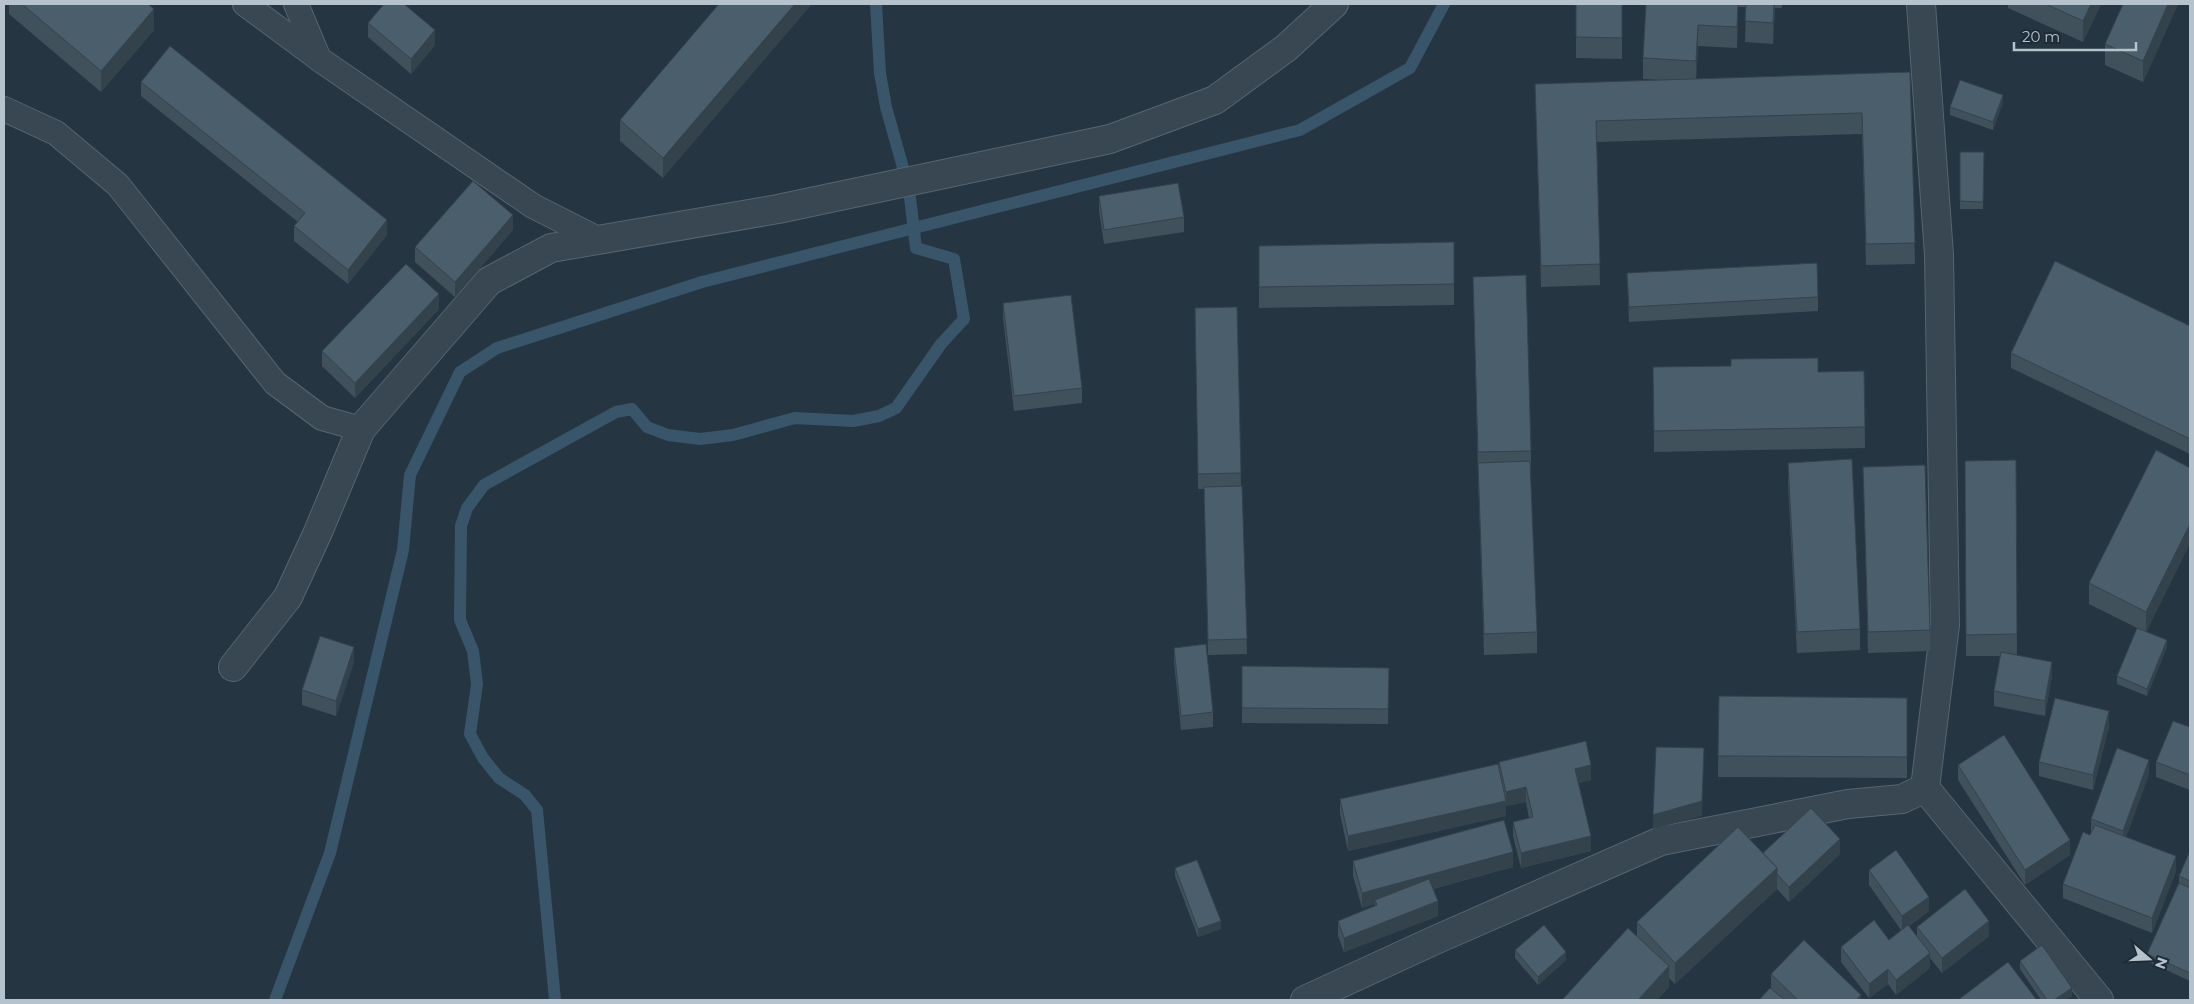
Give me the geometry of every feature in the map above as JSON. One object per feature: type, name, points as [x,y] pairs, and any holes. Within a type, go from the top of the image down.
[{"type":"street","points":[[233,667],[288,596],[318,532],[361,429],[489,281],[551,248],[778,209],[1110,139],[1215,100],[1286,48],[1334,4]]},
{"type":"street","points":[[1921,4],[1939,255],[1944,625],[1925,788],[2099,1000]]},
{"type":"street","points":[[1305,1000],[1433,941],[1661,841],[1848,804],[1902,799],[1925,788]]},
{"type":"lane","points":[[245,4],[319,59],[533,206],[600,240]]},
{"type":"lane","points":[[296,4],[319,59]]},
{"type":"lane","points":[[4,109],[56,133],[118,185],[275,382],[322,418],[361,429]]},
{"type":"building","points":[[22,4],[148,4],[154,9],[101,71]]},
{"type":"building","points":[[384,4],[404,4],[435,30],[411,59],[368,23]]},
{"type":"building","points":[[719,4],[795,4],[663,158],[620,120]]},
{"type":"building","points":[[1576,4],[1622,4],[1622,38],[1576,37]]},
{"type":"building","points":[[1646,4],[1738,4],[1737,27],[1698,25],[1696,61],[1643,58]]},
{"type":"building","points":[[1746,4],[1774,4],[1773,23],[1745,21]]},
{"type":"building","points":[[2046,4],[2091,4],[2083,21]]},
{"type":"building","points":[[2123,4],[2168,4],[2143,61],[2105,44]]},
{"type":"building","points":[[170,46],[387,220],[348,270],[294,226],[305,213],[141,82]]},
{"type":"building","points":[[1910,72],[1915,243],[1866,244],[1862,113],[1596,121],[1600,264],[1541,266],[1535,84]]},
{"type":"building","points":[[1960,80],[2003,95],[1993,122],[1950,107]]},
{"type":"building","points":[[1960,152],[1984,152],[1983,202],[1960,201]]},
{"type":"building","points":[[473,181],[513,215],[455,282],[415,247]]},
{"type":"building","points":[[1178,183],[1184,217],[1104,230],[1099,196]]},
{"type":"building","points":[[1454,242],[1454,284],[1259,287],[1259,246]]},
{"type":"building","points":[[2055,261],[2190,326],[2190,439],[2011,353]]},
{"type":"building","points":[[1817,263],[1818,297],[1629,307],[1627,273]]},
{"type":"building","points":[[406,264],[439,294],[355,383],[322,351]]},
{"type":"building","points":[[1526,275],[1531,451],[1478,452],[1473,277]]},
{"type":"building","points":[[1071,295],[1082,388],[1014,396],[1003,303]]},
{"type":"building","points":[[1237,307],[1241,473],[1198,474],[1195,308]]},
{"type":"building","points":[[1818,358],[1818,372],[1864,371],[1865,427],[1654,431],[1653,367],[1731,366],[1731,359]]},
{"type":"building","points":[[2156,450],[2190,468],[2190,524],[2146,612],[2089,583]]},
{"type":"building","points":[[1852,459],[1860,629],[1797,632],[1788,463]]},
{"type":"building","points":[[2016,460],[2017,634],[1966,635],[1965,461]]},
{"type":"building","points":[[1530,461],[1537,632],[1484,634],[1478,463]]},
{"type":"building","points":[[1925,465],[1930,630],[1868,632],[1863,467]]},
{"type":"building","points":[[1242,486],[1247,639],[1208,640],[1204,487]]},
{"type":"building","points":[[2137,628],[2167,640],[2147,689],[2117,676]]},
{"type":"building","points":[[320,636],[354,647],[336,701],[302,690]]},
{"type":"building","points":[[1206,644],[1213,712],[1181,716],[1174,648]]},
{"type":"building","points":[[2001,652],[2052,662],[2045,701],[1994,691]]},
{"type":"building","points":[[1242,666],[1389,668],[1388,709],[1242,708]]},
{"type":"building","points":[[1719,696],[1907,698],[1907,757],[1718,756]]},
{"type":"building","points":[[2055,698],[2109,711],[2093,775],[2039,762]]},
{"type":"building","points":[[2173,721],[2190,727],[2190,775],[2156,762]]},
{"type":"building","points":[[2004,735],[2070,840],[2025,870],[1958,765]]},
{"type":"building","points":[[1586,741],[1591,765],[1575,769],[1591,836],[1521,853],[1513,822],[1533,817],[1526,787],[1506,792],[1499,762]]},
{"type":"building","points":[[1656,747],[1704,748],[1702,801],[1653,815]]},
{"type":"building","points":[[2117,748],[2149,760],[2123,831],[2091,819]]},
{"type":"building","points":[[1498,764],[1506,801],[1348,836],[1340,799]]},
{"type":"building","points":[[1811,808],[1840,839],[1789,887],[1777,874],[1777,868],[1763,853]]},
{"type":"building","points":[[1504,820],[1513,852],[1362,893],[1353,861]]},
{"type":"building","points":[[2095,825],[2176,856],[2152,918],[2063,884],[2083,832],[2090,835]]},
{"type":"building","points":[[1738,827],[1777,868],[1675,963],[1637,922]]},
{"type":"building","points":[[1896,850],[1929,897],[1902,916],[1869,870]]},
{"type":"building","points":[[2190,851],[2190,881],[2179,876]]},
{"type":"building","points":[[1197,860],[1221,921],[1198,929],[1175,868]]},
{"type":"building","points":[[1429,879],[1438,901],[1344,938],[1338,921],[1377,905],[1375,900]]},
{"type":"building","points":[[2179,883],[2190,888],[2190,973],[2147,954]]},
{"type":"building","points":[[1965,889],[1989,921],[1942,958],[1917,927]]},
{"type":"building","points":[[1874,920],[1889,940],[1908,925],[1930,953],[1896,980],[1888,969],[1869,984],[1841,947]]},
{"type":"building","points":[[1544,925],[1566,952],[1538,977],[1515,950]]},
{"type":"building","points":[[1628,928],[1669,966],[1638,1000],[1562,1000]]},
{"type":"building","points":[[1804,940],[1861,995],[1856,1000],[1798,1000],[1771,974]]},
{"type":"building","points":[[2042,945],[2072,988],[2054,1000],[2047,1000],[2020,961]]},
{"type":"building","points":[[2008,962],[2035,1000],[1958,1000]]},
{"type":"building","points":[[1770,988],[1785,1000],[1759,1000]]},
{"type":"waterway","points":[[555,1000],[537,810],[525,795],[499,778],[483,758],[470,734],[477,684],[473,651],[460,620],[461,526],[467,508],[484,485],[616,412],[632,409],[647,427],[668,435],[700,439],[733,435],[795,418],[853,421],[879,416],[896,408],[941,344],[964,319],[954,259],[916,248],[909,189],[886,107],[880,73],[876,4]]},
{"type":"waterway","points":[[275,1000],[330,853],[403,550],[410,475],[460,372],[497,348],[702,282],[1300,130],[1410,68],[1444,4]]}]
